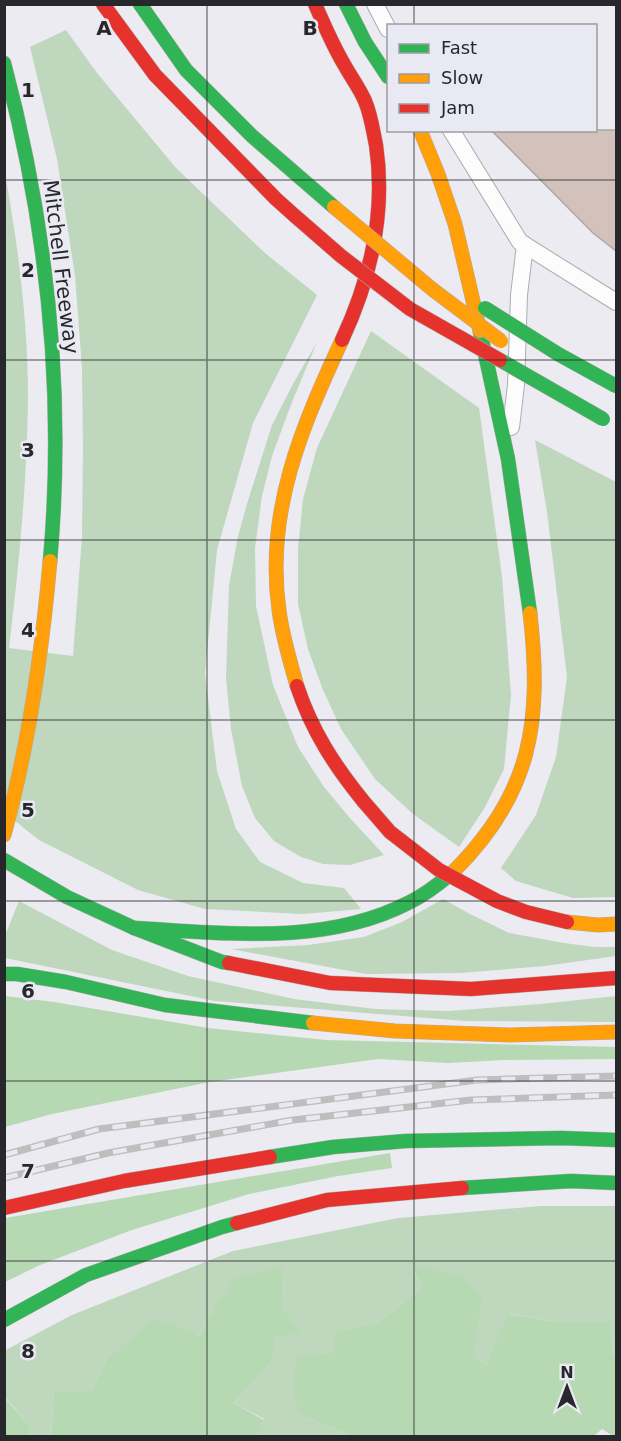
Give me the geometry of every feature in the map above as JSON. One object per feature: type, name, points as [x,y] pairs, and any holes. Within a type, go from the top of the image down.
[{"type":"highway","points":[[103,4],[155,75],[276,199],[341,256],[410,309],[616,426]]},
{"type":"highway","points":[[140,4],[186,70],[252,136],[315,192],[432,289],[603,418]]},
{"type":"highway","points":[[315,4],[332,43],[365,103],[379,176],[377,218],[370,267],[351,321],[312,406],[292,462],[278,531],[276,570],[278,605],[297,687],[310,720],[329,755],[364,802],[390,832],[439,870],[497,901],[526,912],[567,922],[616,924]]},
{"type":"highway","points":[[346,4],[371,52],[387,75]]},
{"type":"highway","name":"Mitchell Freeway","points":[[4,63],[36,211],[48,297],[53,349],[56,467],[52,544],[42,652],[23,762],[4,835]]},
{"type":"highway","points":[[134,928],[246,933],[285,932],[345,925],[383,915],[410,902],[452,873],[481,843],[498,819],[519,775],[529,739],[535,673],[533,639],[507,457],[455,221],[421,132]]},
{"type":"highway","points":[[334,207],[464,296],[558,354],[616,386]]},
{"type":"highway","points":[[4,860],[67,897],[134,928],[222,962],[330,983],[471,989],[616,978]]},
{"type":"highway","points":[[4,974],[66,982],[165,1005],[395,1031],[510,1035],[616,1032]]},
{"type":"highway","points":[[4,1208],[124,1181],[333,1147],[406,1141],[486,1139],[616,1140]]},
{"type":"highway","points":[[4,1320],[86,1275],[222,1227],[327,1200],[548,1182],[616,1183]]},
{"type":"lane","points":[[375,4],[387,27]]},
{"type":"lane","points":[[452,132],[520,242],[616,302]]},
{"type":"lane","points":[[507,457],[516,384],[519,295],[525,245]]},
{"type":"green space","points":[[66,30],[97,73],[176,168],[265,253],[317,295],[253,423],[217,550],[205,673],[217,771],[236,829],[260,862],[303,883],[344,888],[361,909],[303,914],[205,909],[138,890],[39,840],[5,813],[4,168],[21,283],[28,399],[22,524],[9,648],[73,656],[82,537],[82,368],[75,276],[57,159],[30,47]]},
{"type":"green space","points":[[371,331],[479,408],[502,576],[511,695],[504,769],[485,807],[459,847],[413,814],[375,779],[341,729],[308,649],[298,604],[298,549],[303,499],[317,448]]},
{"type":"green space","points":[[317,342],[272,456],[262,496],[255,548],[256,606],[273,685],[298,747],[324,787],[384,855],[350,865],[323,864],[301,857],[274,841],[255,818],[242,786],[231,729],[226,678],[229,586],[246,507],[272,425]]},
{"type":"green space","points":[[535,440],[616,482],[616,897],[573,898],[516,881],[501,868],[536,815],[556,757],[567,677],[547,512]]},
{"type":"green space","points":[[443,899],[509,933],[564,943],[616,947],[616,956],[545,966],[460,973],[366,974],[231,949],[308,945],[364,937],[402,922]]},
{"type":"green space","points":[[19,901],[112,950],[188,976],[294,999],[375,1009],[449,1011],[616,996],[616,1022],[465,1021],[215,1001],[5,958],[4,938]]},
{"type":"green space","points":[[5,996],[208,1028],[326,1040],[616,1047],[616,1059],[448,1063],[378,1059],[210,1082],[52,1114],[5,1127]]},
{"type":"green space","points":[[390,1153],[392,1168],[249,1194],[132,1230],[40,1265],[5,1282],[5,1218]]},
{"type":"green space","points":[[541,1206],[616,1206],[616,1357],[614,1357],[610,1322],[558,1322],[509,1314],[486,1365],[473,1355],[412,1266],[422,1287],[379,1322],[336,1332],[335,1353],[300,1415],[352,1436],[257,1436],[264,1419],[233,1403],[271,1363],[284,1312],[283,1268],[214,1308],[199,1336],[106,1360],[91,1391],[54,1391],[51,1436],[31,1436],[29,1425],[5,1397],[4,1351],[72,1315],[233,1251],[398,1218]]},
{"type":"green space","points":[[412,1265],[462,1277],[482,1296],[473,1355],[486,1365],[508,1314],[558,1322],[610,1322],[614,1357],[616,1357],[616,1436],[602,1429],[594,1436],[352,1436],[300,1415],[293,1389],[297,1356],[335,1353],[335,1332],[379,1322],[422,1287]]},
{"type":"green space","points":[[283,1267],[284,1312],[302,1334],[277,1336],[271,1363],[233,1403],[264,1420],[257,1436],[51,1436],[54,1391],[91,1391],[106,1360],[156,1318],[199,1336],[214,1308],[235,1279]]},
{"type":"green space","points":[[4,1397],[29,1425],[31,1436],[5,1436]]},
{"type":"building","points":[[616,130],[616,251],[593,233],[493,132]]},
{"type":"railway","points":[[4,1155],[99,1129],[477,1080],[616,1076]]},
{"type":"railway","points":[[4,1178],[108,1153],[293,1120],[471,1100],[616,1095]]},
{"type":"traffic: fast","points":[[140,4],[186,70],[252,136],[334,207]]},
{"type":"traffic: fast","points":[[346,4],[365,42],[387,75]]},
{"type":"traffic: fast","points":[[4,63],[31,186],[49,310],[55,436],[50,561]]},
{"type":"traffic: fast","points":[[485,308],[558,354],[616,386]]},
{"type":"traffic: fast","points":[[480,331],[508,459],[530,613]]},
{"type":"traffic: fast","points":[[500,360],[603,419]]},
{"type":"traffic: fast","points":[[4,860],[67,897],[134,928],[229,963]]},
{"type":"traffic: fast","points":[[134,928],[239,934],[308,931],[343,926],[376,917],[408,903],[432,889],[453,872]]},
{"type":"traffic: fast","points":[[4,974],[66,982],[165,1005],[313,1023]]},
{"type":"traffic: fast","points":[[270,1157],[333,1147],[406,1141],[561,1138],[616,1140]]},
{"type":"traffic: fast","points":[[462,1188],[571,1181],[616,1183]]},
{"type":"traffic: fast","points":[[4,1320],[86,1275],[237,1223]]},
{"type":"traffic: slow","points":[[421,132],[455,224],[480,331]]},
{"type":"traffic: slow","points":[[334,207],[432,289],[501,341]]},
{"type":"traffic: slow","points":[[297,686],[279,610],[276,574],[277,538],[290,470],[313,405],[342,340]]},
{"type":"traffic: slow","points":[[4,835],[21,767],[33,699],[50,561]]},
{"type":"traffic: slow","points":[[453,872],[480,843],[500,813],[516,784],[526,753],[532,721],[534,688],[530,613]]},
{"type":"traffic: slow","points":[[567,922],[616,924]]},
{"type":"traffic: slow","points":[[313,1023],[395,1031],[510,1035],[616,1032]]},
{"type":"traffic: jam","points":[[103,4],[155,75],[295,216]]},
{"type":"traffic: jam","points":[[315,4],[325,28],[367,106],[379,170],[377,220],[368,270],[342,340]]},
{"type":"traffic: jam","points":[[295,216],[341,256],[410,309],[500,360]]},
{"type":"traffic: jam","points":[[297,686],[325,747],[364,802]]},
{"type":"traffic: jam","points":[[364,802],[390,832],[439,870],[497,901],[526,912],[567,922]]},
{"type":"traffic: jam","points":[[229,963],[330,983],[471,989],[616,978]]},
{"type":"traffic: jam","points":[[4,1208],[124,1181],[270,1157]]},
{"type":"traffic: jam","points":[[237,1223],[327,1200],[462,1188]]}]
